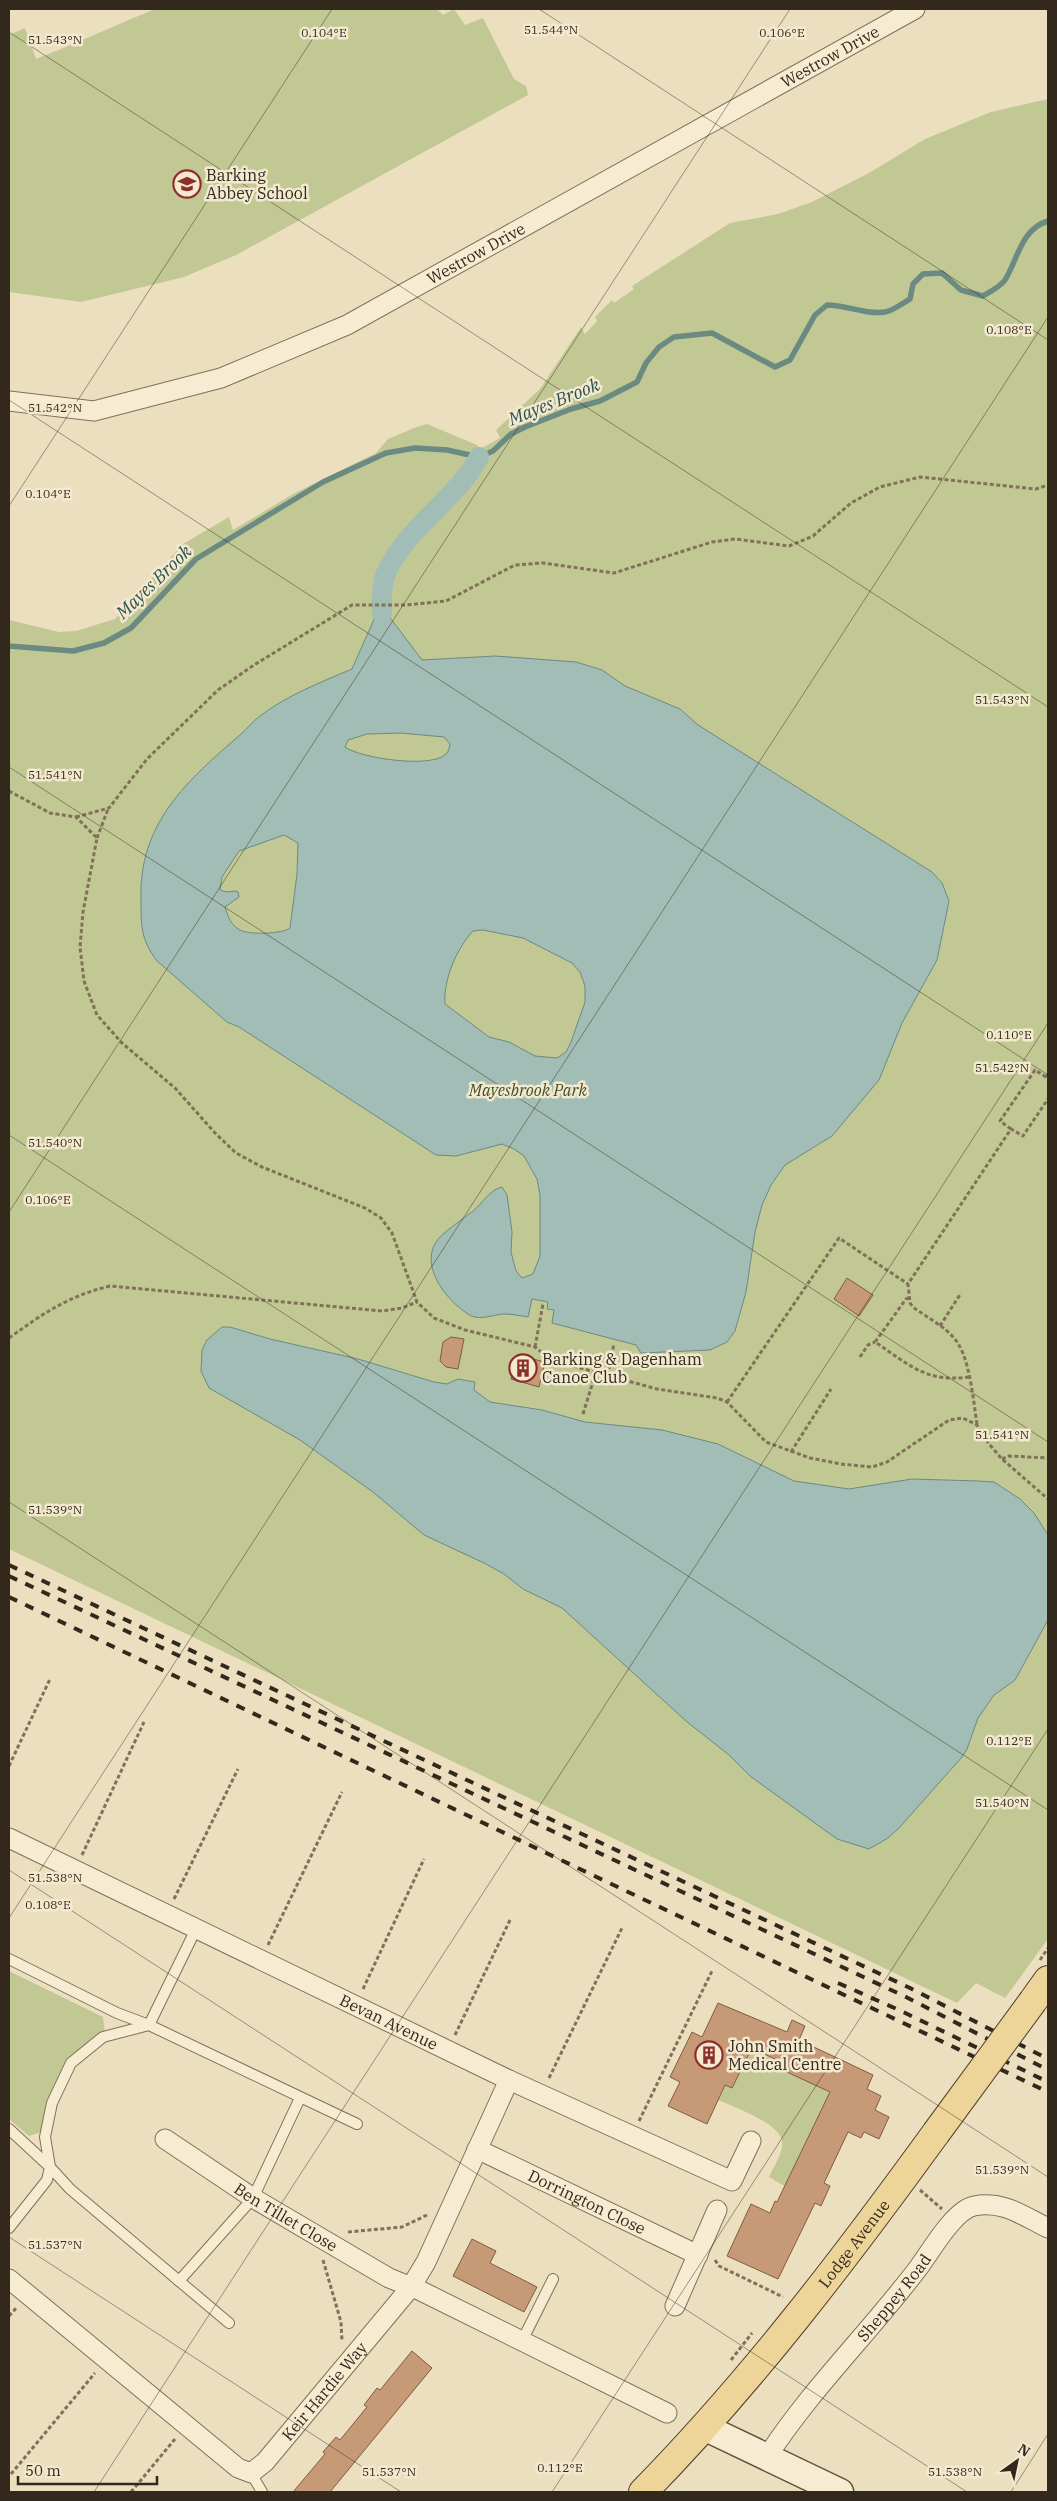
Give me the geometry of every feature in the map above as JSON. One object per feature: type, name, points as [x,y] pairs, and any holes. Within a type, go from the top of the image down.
[{"type":"main road","name":"Lodge Avenue","points":[[643,2492],[704,2427],[858,2239],[1040,1991]]},
{"type":"street","name":"Westrow Drive","points":[[9,401],[94,411],[221,378],[339,329],[915,9]]},
{"type":"street","name":"Bevan Avenue","points":[[9,1838],[509,2080],[732,2181],[751,2141]]},
{"type":"street","name":"Keir Hardie Way","points":[[251,2473],[265,2462],[411,2287],[426,2262],[509,2080]]},
{"type":"street","name":"Ben Tillet Close","points":[[165,2139],[253,2198],[389,2278],[411,2287]]},
{"type":"street","name":"Dorrington Close","points":[[477,2149],[705,2255]]},
{"type":"street","name":"Sheppey Road","points":[[767,2457],[790,2422],[918,2269],[954,2220],[972,2206],[1002,2205],[1048,2228]]},
{"type":"street","points":[[675,2306],[705,2255],[718,2210]]},
{"type":"street","points":[[9,2279],[238,2468],[251,2473]]},
{"type":"street","points":[[411,2287],[667,2412]]},
{"type":"street","points":[[704,2427],[840,2492]]},
{"type":"lane","points":[[9,2228],[47,2180],[50,2167],[45,2137],[52,2103],[71,2063],[103,2037],[149,2025],[196,1929]]},
{"type":"lane","points":[[9,1959],[117,2013],[149,2025],[357,2124]]},
{"type":"lane","points":[[179,2281],[253,2198],[300,2098]]},
{"type":"lane","points":[[9,2129],[50,2167],[70,2189],[229,2323]]},
{"type":"lane","points":[[522,2341],[553,2279]]},
{"type":"lane","points":[[251,2473],[262,2492]]},
{"type":"path","points":[[977,1425],[963,1418],[949,1420],[898,1456],[872,1467],[841,1464],[791,1452],[766,1442],[727,1402],[717,1398],[657,1389],[551,1360],[535,1347],[445,1324],[434,1318],[417,1302],[392,1233],[381,1218],[365,1208],[262,1167],[236,1153],[215,1133],[175,1088],[122,1043],[97,1015],[84,981],[80,948],[83,912],[97,838],[109,808],[147,759],[218,690],[342,610],[360,604],[406,605],[446,601],[515,565],[543,563],[614,573],[712,542],[735,539],[788,546],[813,536],[851,503],[880,487],[920,477],[1036,490],[1048,485]]},
{"type":"path","points":[[9,791],[50,813],[76,818],[109,808]]},
{"type":"path","points":[[76,818],[97,838]]},
{"type":"path","points":[[1048,1077],[1035,1070],[1000,1121],[1023,1136],[1048,1099]]},
{"type":"path","points":[[1011,1129],[908,1284],[909,1298],[913,1307],[955,1339],[969,1377],[977,1425],[989,1444],[1002,1459],[1048,1499]]},
{"type":"path","points":[[727,1402],[839,1238],[908,1284]]},
{"type":"path","points":[[9,1338],[61,1302],[89,1291],[110,1286],[382,1311],[402,1308],[417,1302]]},
{"type":"path","points":[[940,1326],[961,1293]]},
{"type":"path","points":[[860,1357],[868,1345],[874,1342],[906,1299],[909,1298]]},
{"type":"path","points":[[535,1347],[543,1304]]},
{"type":"path","points":[[874,1342],[921,1373],[934,1378],[969,1377]]},
{"type":"path","points":[[608,1375],[614,1343]]},
{"type":"path","points":[[583,1414],[596,1372]]},
{"type":"path","points":[[791,1452],[831,1389]]},
{"type":"path","points":[[1002,1459],[1010,1456],[1048,1458]]},
{"type":"path","points":[[9,1766],[50,1679]]},
{"type":"path","points":[[75,1870],[144,1722]]},
{"type":"path","points":[[166,1915],[238,1769]]},
{"type":"path","points":[[261,1960],[342,1792]]},
{"type":"path","points":[[355,2006],[424,1858]]},
{"type":"path","points":[[448,2051],[510,1920]]},
{"type":"path","points":[[541,2094],[622,1928]]},
{"type":"path","points":[[632,2135],[712,1971]]},
{"type":"path","points":[[925,2194],[946,2212]]},
{"type":"path","points":[[343,2345],[341,2322],[321,2254],[326,2241],[331,2234],[402,2227],[427,2215]]},
{"type":"path","points":[[705,2255],[719,2266],[783,2297]]},
{"type":"path","points":[[11,2474],[106,2359]]},
{"type":"path","points":[[131,2492],[186,2425]]},
{"type":"green space","name":"Barking Abbey School","points":[[155,9],[437,9],[443,15],[454,9],[465,25],[483,18],[514,79],[526,86],[528,95],[236,255],[184,277],[81,302],[9,292],[9,35],[25,28],[36,59]]},
{"type":"green space","name":"Mayesbrook Park","points":[[1048,99],[1048,1939],[1005,1998],[976,1983],[957,2003],[9,1549],[9,620],[59,632],[76,631],[115,619],[183,544],[229,517],[233,530],[293,494],[376,453],[388,439],[414,428],[427,424],[477,445],[480,449],[500,438],[496,430],[540,389],[581,327],[585,334],[597,321],[595,317],[612,300],[614,303],[634,289],[632,286],[730,223],[778,214],[812,202],[869,173],[925,139],[991,112]]},
{"type":"green space","points":[[9,1971],[103,2017],[105,2034],[70,2060],[58,2078],[44,2113],[45,2123],[41,2132],[29,2136],[9,2119]]},
{"type":"green space","points":[[746,2046],[777,2060],[774,2066],[830,2092],[786,2187],[769,2177],[781,2150],[782,2141],[779,2134],[755,2116],[718,2100],[725,2085],[732,2088],[741,2071]]},
{"type":"water","points":[[382,613],[388,615],[422,660],[495,656],[576,662],[602,670],[625,686],[680,709],[698,725],[932,872],[942,883],[949,901],[937,960],[902,1023],[879,1080],[832,1136],[785,1165],[771,1185],[762,1205],[755,1232],[746,1292],[735,1331],[727,1342],[710,1350],[641,1353],[636,1345],[552,1323],[554,1310],[547,1309],[548,1302],[532,1299],[528,1317],[500,1314],[477,1317],[459,1308],[437,1280],[431,1258],[433,1247],[444,1233],[473,1211],[493,1191],[502,1187],[507,1195],[512,1232],[511,1252],[516,1271],[522,1278],[533,1274],[540,1256],[540,1195],[537,1179],[524,1156],[502,1144],[456,1156],[436,1155],[239,1027],[227,1022],[157,961],[148,946],[141,918],[142,873],[148,849],[157,826],[170,806],[202,769],[260,716],[292,696],[352,669],[376,615]],"holes":[[[401,733],[444,737],[450,744],[448,751],[438,758],[426,761],[411,761],[365,755],[345,747],[348,740],[367,734]],[[284,835],[298,843],[297,874],[290,928],[273,933],[251,933],[240,930],[232,923],[225,907],[239,897],[238,892],[220,890],[222,877],[239,851]],[[483,930],[523,938],[572,963],[580,972],[585,986],[585,1002],[566,1052],[557,1058],[535,1056],[509,1042],[489,1037],[445,1004],[446,985],[452,965],[473,931]]]},
{"type":"water","points":[[222,1327],[230,1327],[270,1339],[358,1359],[434,1382],[447,1384],[458,1379],[475,1382],[474,1390],[490,1402],[542,1410],[585,1422],[662,1430],[718,1444],[794,1481],[849,1489],[912,1479],[994,1482],[1020,1499],[1034,1513],[1048,1535],[1048,1620],[1015,1680],[994,1695],[978,1718],[967,1749],[962,1757],[899,1828],[888,1838],[869,1849],[837,1839],[750,1776],[729,1755],[686,1721],[562,1608],[523,1589],[504,1574],[484,1563],[424,1535],[373,1492],[300,1440],[209,1388],[201,1371],[202,1350],[207,1340]]},
{"type":"building","points":[[847,1278],[873,1295],[859,1316],[834,1299]]},
{"type":"building","points":[[451,1337],[464,1339],[458,1369],[446,1367],[440,1361],[443,1342]]},
{"type":"building","name":"Barking & Dagenham Canoe Club","points":[[517,1355],[545,1362],[539,1387],[511,1379]]},
{"type":"building","points":[[718,2003],[787,2032],[792,2020],[805,2026],[799,2040],[873,2075],[867,2089],[881,2096],[875,2110],[889,2117],[879,2139],[864,2132],[861,2138],[848,2132],[824,2183],[830,2186],[821,2206],[815,2203],[778,2279],[727,2256],[751,2204],[770,2213],[775,2201],[777,2202],[830,2092],[774,2066],[777,2060],[752,2048],[732,2088],[725,2085],[707,2124],[668,2106],[680,2082],[670,2077],[692,2032],[702,2037]]},
{"type":"building","points":[[472,2239],[496,2251],[490,2263],[537,2287],[524,2312],[453,2276]]},
{"type":"building","points":[[412,2351],[432,2368],[330,2492],[293,2492],[325,2454],[323,2452],[336,2437],[340,2440],[367,2407],[364,2405],[377,2388],[380,2390]]},
{"type":"waterway","name":"Mayes Brook","points":[[9,646],[73,651],[104,643],[131,628],[196,559],[323,482],[386,453],[415,448],[447,450],[479,457],[493,451],[511,434],[525,427],[571,409],[600,401],[637,382],[646,363],[659,347],[674,337],[712,333],[775,367],[790,360],[815,315],[827,305],[878,313],[895,309],[910,299],[913,284],[923,274],[942,273],[961,290],[983,296],[1005,280],[1026,238],[1039,225],[1048,221]]},
{"type":"waterway","points":[[382,613],[384,581],[396,555],[419,526],[458,487],[479,457]]},
{"type":"railway","points":[[9,1565],[910,1988],[1048,2059]]},
{"type":"railway","points":[[9,1576],[906,1997],[1048,2070]]},
{"type":"railway","points":[[9,1597],[1048,2092]]},
{"type":"railway","points":[[838,1983],[899,2010],[1048,2082]]},
{"type":"place","name":"Barking Abbey School","points":[[187,184]]},
{"type":"place","name":"Barking & Dagenham Canoe Club","points":[[523,1368]]},
{"type":"place","name":"John Smith Medical Centre","points":[[709,2055]]}]
